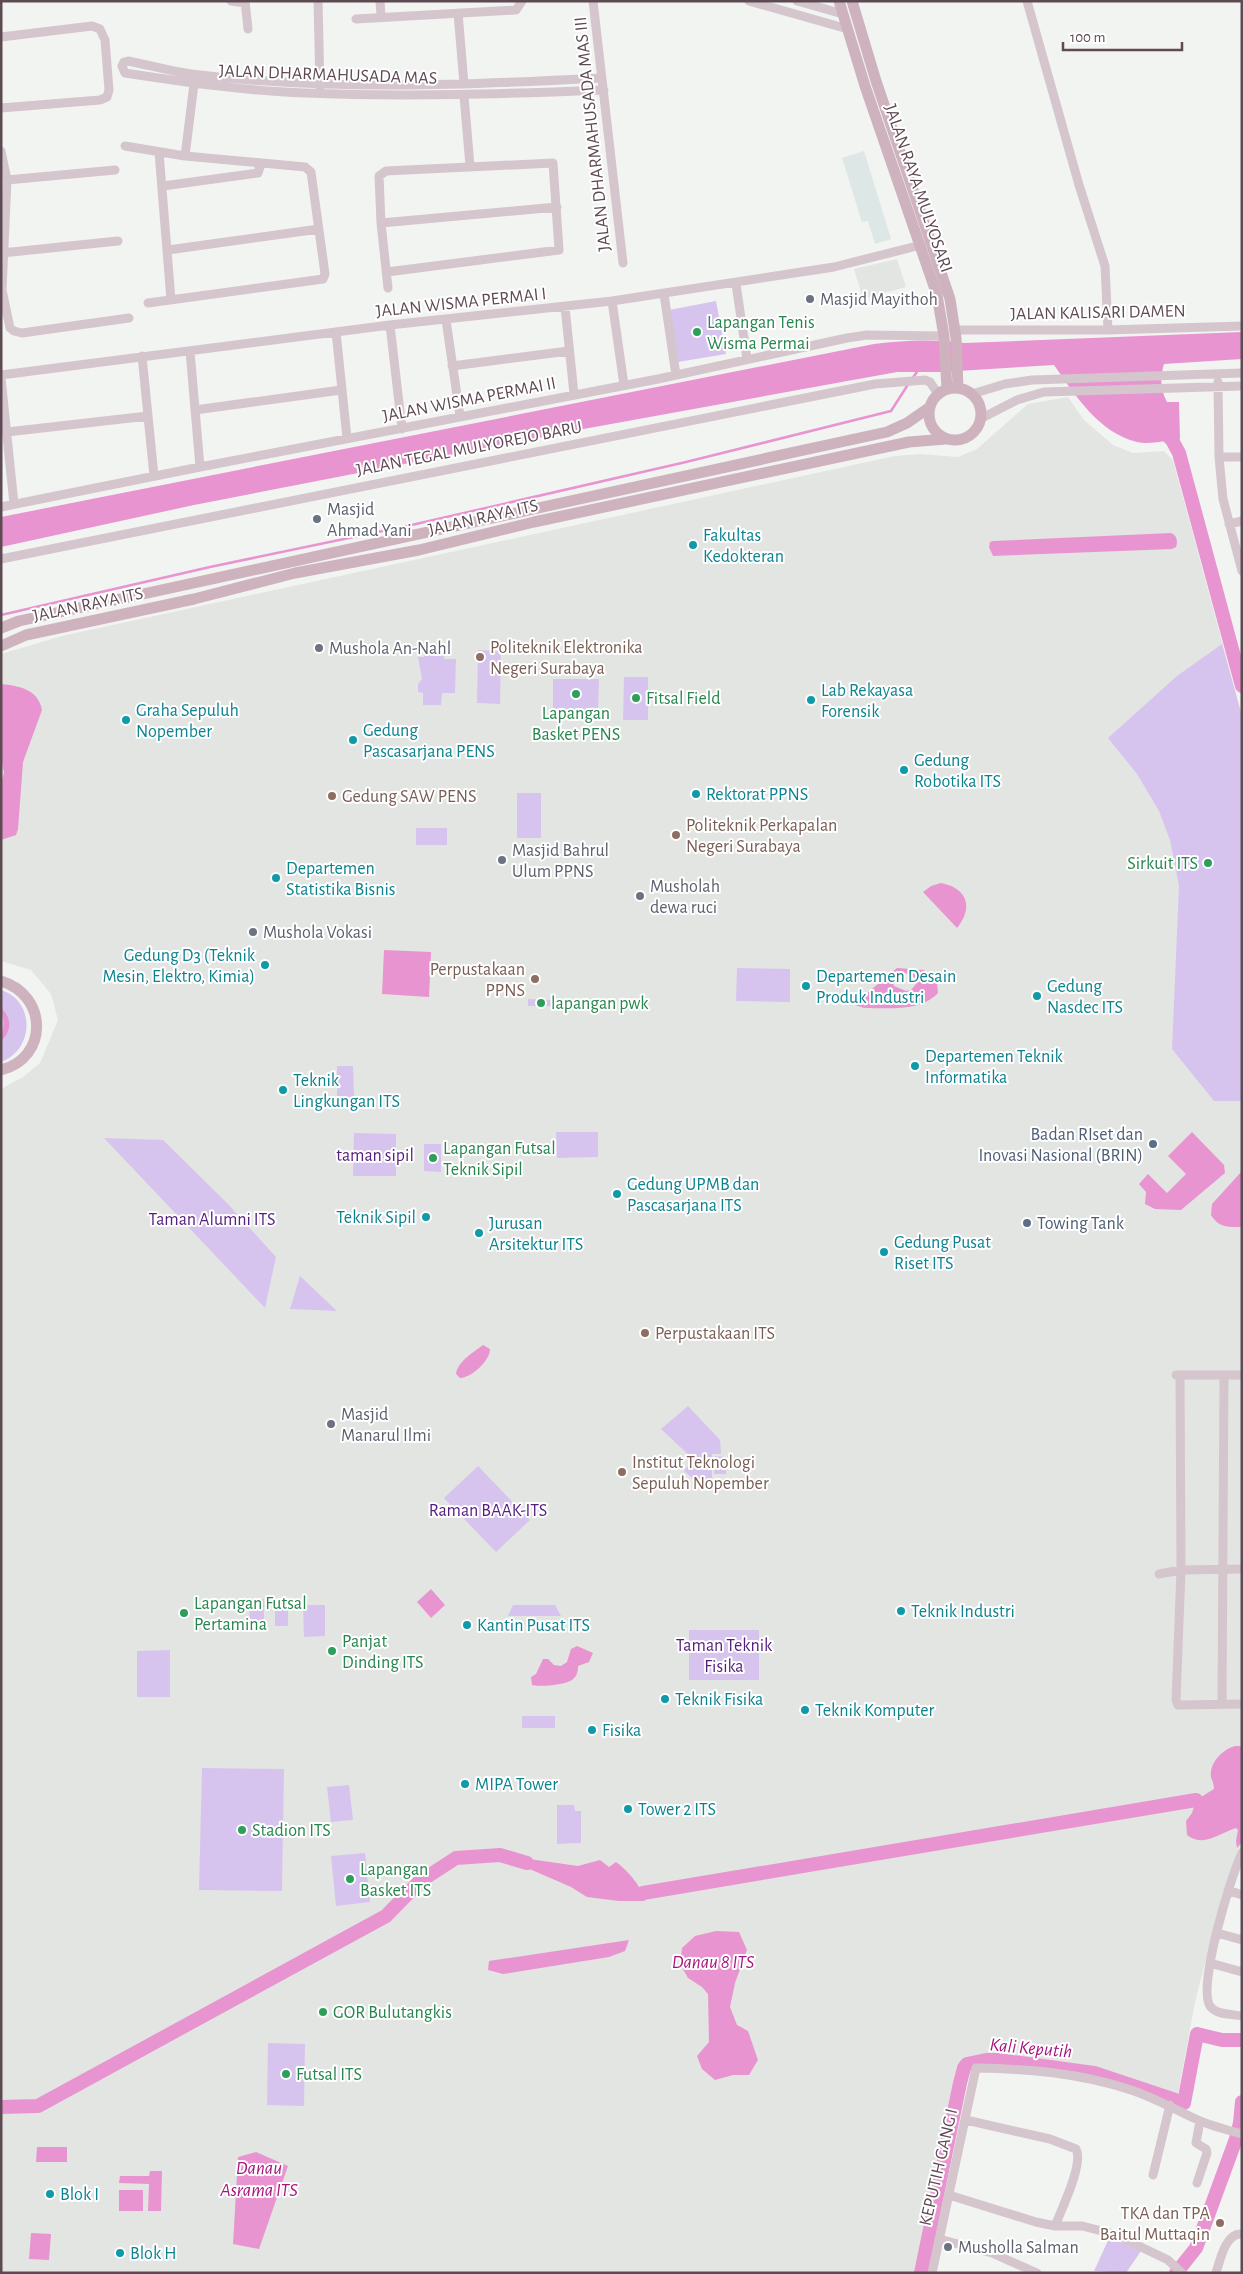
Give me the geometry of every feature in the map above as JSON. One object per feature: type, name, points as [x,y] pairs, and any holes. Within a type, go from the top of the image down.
[{"type":"main road","name":"JALAN RAYA MULYOSARI","points":[[839,1],[865,86],[940,304],[951,374]]},
{"type":"main road","name":"JALAN RAYA MULYOSARI","points":[[852,1],[876,81],[949,294],[956,334],[948,391]]},
{"type":"main road","points":[[865,86],[876,81]]},
{"type":"main road","points":[[948,391],[972,394],[979,405],[980,419],[978,426],[968,436],[954,440],[946,438],[934,429],[930,422],[930,407],[948,391]]},
{"type":"main road","name":"JALAN RAYA ITS","points":[[1,628],[20,621],[887,432],[907,423],[930,407]]},
{"type":"main road","name":"JALAN RAYA ITS","points":[[1,646],[26,635],[202,597],[295,573],[434,547],[534,522],[909,442],[946,438]]},
{"type":"main road","points":[[752,462],[755,476]]},
{"type":"main road","points":[[737,466],[740,479]]},
{"type":"main road","points":[[430,531],[434,547]]},
{"type":"main road","points":[[416,535],[419,550]]},
{"type":"main road","points":[[198,583],[202,597]]},
{"type":"main road","points":[[184,586],[187,600]]},
{"type":"main road","points":[[1,981],[18,989],[30,1001],[36,1015],[37,1028],[30,1050],[16,1064],[3,1070]]},
{"type":"street","points":[[231,1],[245,2],[248,29]]},
{"type":"street","points":[[318,1],[320,89]]},
{"type":"street","points":[[380,1],[381,16]]},
{"type":"street","points":[[356,19],[381,16],[516,10],[522,1]]},
{"type":"street","name":"JALAN DHARMAHUSADA MAS III","points":[[593,1],[622,263]]},
{"type":"street","points":[[749,1],[848,29]]},
{"type":"street","points":[[797,1],[843,14]]},
{"type":"street","points":[[1027,1],[1079,184],[1105,266],[1108,330]]},
{"type":"street","points":[[458,13],[464,84]]},
{"type":"street","points":[[1,37],[92,26],[100,29],[105,40],[109,90],[107,97],[100,100],[1,108]]},
{"type":"street","name":"JALAN DHARMAHUSADA MAS","points":[[602,78],[320,89],[189,74],[128,61],[124,62],[122,66],[125,73],[194,84],[464,96],[604,90]]},
{"type":"street","points":[[186,156],[194,84]]},
{"type":"street","points":[[464,96],[470,166]]},
{"type":"street","points":[[125,146],[186,156],[309,169],[319,229],[325,274],[323,279],[148,304]]},
{"type":"street","points":[[1,151],[7,180],[2,253],[3,302],[10,328],[22,333],[129,318]]},
{"type":"street","points":[[159,152],[172,300]]},
{"type":"street","points":[[387,272],[559,250],[554,165],[551,162],[386,171],[379,176],[381,223],[388,288]]},
{"type":"street","points":[[163,186],[258,173],[260,167],[256,163]]},
{"type":"street","points":[[7,180],[115,170]]},
{"type":"street","points":[[381,223],[557,207]]},
{"type":"street","points":[[168,250],[319,229]]},
{"type":"street","points":[[2,253],[118,241]]},
{"type":"street","name":"JALAN WISMA PERMAI I","points":[[1,376],[142,356],[390,325],[612,302],[736,284],[834,267],[921,245]]},
{"type":"street","points":[[736,284],[747,359]]},
{"type":"street","points":[[664,294],[676,375]]},
{"type":"street","points":[[612,302],[624,385]]},
{"type":"street","points":[[564,307],[574,394]]},
{"type":"street","points":[[446,320],[460,416]]},
{"type":"street","points":[[390,325],[402,430]]},
{"type":"street","name":"JALAN KALISARI DAMEN","points":[[956,334],[1242,326]]},
{"type":"street","points":[[336,332],[347,438]]},
{"type":"street","name":"JALAN WISMA PERMAI II","points":[[1,507],[347,438],[402,430],[460,416],[868,336],[944,337]]},
{"type":"street","points":[[190,351],[200,467]]},
{"type":"street","points":[[452,366],[569,351]]},
{"type":"street","points":[[142,356],[154,476]]},
{"type":"street","points":[[972,394],[1012,383],[1242,373]]},
{"type":"street","points":[[1218,374],[1219,457],[1223,499],[1242,571]]},
{"type":"street","points":[[1,376],[14,504]]},
{"type":"street","name":"JALAN TEGAL MULYOREJO BARU","points":[[1,559],[865,386],[918,380],[929,381],[948,391]]},
{"type":"street","points":[[980,419],[1029,396],[1062,390],[1242,386]]},
{"type":"street","points":[[195,410],[341,390]]},
{"type":"street","points":[[7,432],[148,416]]},
{"type":"street","points":[[1219,457],[1242,457]]},
{"type":"street","points":[[1229,524],[1242,521]]},
{"type":"street","points":[[1242,1375],[1177,1375],[1181,1570],[1176,1700],[1178,1705],[1242,1704]]},
{"type":"street","points":[[1222,1704],[1224,1376]]},
{"type":"street","points":[[1159,1574],[1181,1570],[1242,1569]]},
{"type":"street","points":[[1242,1853],[1228,1890],[1207,1978],[1209,2005],[1216,2011],[1242,2016]]},
{"type":"street","points":[[1228,1890],[1242,1895]]},
{"type":"street","points":[[1217,1933],[1242,1940]]},
{"type":"street","points":[[1210,1963],[1242,1972]]},
{"type":"street","name":"KEPUTIH GANG I","points":[[932,2273],[976,2068],[1074,2074],[1127,2088],[1170,2105]]},
{"type":"street","points":[[1153,2175],[1170,2105],[1200,2121],[1242,2134]]},
{"type":"street","points":[[966,2120],[1050,2139],[1075,2148],[1079,2156],[1069,2191],[1054,2226]]},
{"type":"street","points":[[1197,2183],[1207,2153],[1206,2149],[1196,2143],[1200,2121]]},
{"type":"street","points":[[949,2196],[1036,2222],[1054,2226],[1082,2226],[1114,2234],[1176,2264],[1182,2273]]},
{"type":"street","points":[[1216,2273],[1230,2238],[1235,2234],[1242,2234]]},
{"type":"street","points":[[939,2239],[992,2253],[1037,2273]]},
{"type":"shaded area","points":[[864,151],[891,239],[875,244],[868,221],[862,222],[842,158]]},
{"type":"shaded area","points":[[897,259],[906,287],[863,299],[854,269]]},
{"type":"shaded area","name":"Institut Teknologi Sepuluh Nopember","points":[[1068,397],[1084,420],[1113,445],[1133,453],[1164,451],[1173,460],[1242,716],[1242,1854],[1223,1892],[1195,2002],[1178,2095],[1083,2066],[1013,2057],[968,2058],[921,2273],[1,2273],[1,1089],[23,1077],[40,1063],[58,1020],[51,994],[31,970],[1,961],[1,654],[62,636],[895,456],[920,454],[958,457],[977,449],[1028,404]]},
{"type":"green space","name":"Lapangan Tenis Wisma Permai","points":[[716,301],[726,354],[678,362],[669,310]]},
{"type":"green space","name":"Sirkuit ITS","points":[[1222,644],[1242,716],[1242,1101],[1214,1101],[1172,1049],[1179,886],[1170,840],[1159,811],[1137,774],[1108,738],[1177,676]]},
{"type":"green space","points":[[424,649],[443,650],[444,659],[456,659],[455,693],[442,693],[441,705],[423,705],[423,693],[418,692],[418,684],[422,679],[418,657],[424,657]]},
{"type":"green space","points":[[478,650],[501,651],[500,704],[477,703]]},
{"type":"green space","name":"Fitsal Field","points":[[624,677],[648,677],[648,720],[623,720]]},
{"type":"green space","name":"Lapangan Basket PENS","points":[[553,679],[599,679],[598,710],[553,709]]},
{"type":"green space","points":[[517,793],[541,793],[541,838],[517,838]]},
{"type":"green space","points":[[416,828],[447,828],[447,845],[416,845]]},
{"type":"green space","points":[[737,968],[790,969],[790,1002],[736,1001]]},
{"type":"green space","points":[[1,990],[12,996],[20,1004],[25,1014],[27,1026],[25,1037],[20,1047],[12,1056],[1,1062]]},
{"type":"green space","name":"lapangan pwk","points":[[528,999],[554,1000],[554,1006],[528,1006]]},
{"type":"green space","points":[[337,1066],[353,1066],[354,1097],[337,1097]]},
{"type":"green space","points":[[556,1132],[598,1132],[598,1157],[557,1158]]},
{"type":"green space","name":"taman sipil","points":[[354,1133],[396,1134],[396,1176],[353,1176]]},
{"type":"green space","name":"Taman Alumni ITS","points":[[104,1138],[163,1140],[228,1204],[276,1257],[265,1308]]},
{"type":"green space","name":"Lapangan Futsal Teknik Sipil","points":[[424,1144],[441,1144],[441,1172],[424,1171]]},
{"type":"green space","points":[[300,1276],[337,1311],[290,1309]]},
{"type":"green space","points":[[688,1406],[720,1440],[721,1454],[712,1454],[712,1478],[702,1487],[684,1471],[693,1459],[661,1429]]},
{"type":"green space","points":[[715,1456],[726,1457],[726,1474],[714,1474]]},
{"type":"green space","name":"Raman BAAK-ITS","points":[[478,1466],[530,1520],[496,1552],[444,1498]]},
{"type":"green space","points":[[250,1599],[264,1599],[264,1625],[249,1625]]},
{"type":"green space","points":[[275,1600],[288,1600],[288,1626],[275,1626]]},
{"type":"green space","points":[[303,1605],[325,1605],[325,1636],[304,1637]]},
{"type":"green space","points":[[513,1605],[555,1605],[561,1616],[508,1616]]},
{"type":"green space","name":"Taman Teknik Fisika","points":[[689,1630],[759,1630],[759,1680],[689,1680]]},
{"type":"green space","points":[[170,1650],[170,1697],[137,1697],[137,1651]]},
{"type":"green space","points":[[522,1716],[555,1716],[555,1728],[522,1728]]},
{"type":"green space","name":"Stadion ITS","points":[[202,1768],[284,1769],[282,1891],[199,1890]]},
{"type":"green space","name":"Lapangan Basket ITS","points":[[349,1785],[353,1820],[331,1822],[327,1787]]},
{"type":"green space","points":[[557,1805],[574,1805],[575,1811],[581,1811],[581,1843],[557,1844]]},
{"type":"green space","name":"Lapangan Basket ITS","points":[[365,1853],[370,1902],[336,1906],[331,1856]]},
{"type":"green space","name":"Futsal ITS","points":[[268,2043],[305,2044],[304,2106],[267,2105]]},
{"type":"green space","points":[[1110,2236],[1141,2251],[1126,2273],[1094,2271]]},
{"type":"water","points":[[1242,332],[1242,359],[1164,364],[1161,379],[1162,388],[1167,402],[1179,402],[1180,439],[1142,443],[1123,437],[1111,430],[1100,422],[1079,400],[1054,365],[941,372],[897,372],[589,428],[194,505],[1,547],[1,517],[874,344],[920,340],[965,343]]},
{"type":"water","points":[[1171,533],[1175,535],[1177,541],[1176,547],[1172,549],[993,556],[989,547],[990,542],[993,541]]},
{"type":"water","points":[[1,684],[21,688],[32,693],[40,703],[42,710],[23,762],[18,829],[16,835],[1,840],[1,783],[4,773],[1,758]]},
{"type":"water","points":[[941,883],[957,889],[965,899],[965,913],[957,928],[923,892],[931,886]]},
{"type":"water","points":[[384,950],[431,952],[429,997],[382,994]]},
{"type":"water","points":[[897,968],[924,970],[937,982],[938,993],[931,999],[913,1006],[903,1008],[864,1008],[855,1005]],"holes":[[[904,973],[915,978],[916,984],[911,990],[906,991],[894,986],[893,981]]]},
{"type":"water","points":[[1,1008],[9,1020],[9,1029],[1,1041],[4,1023]]},
{"type":"water","points":[[1192,1132],[1224,1165],[1225,1173],[1181,1210],[1155,1209],[1145,1204],[1146,1192],[1139,1184],[1148,1174],[1167,1193],[1186,1174],[1168,1156]]},
{"type":"water","points":[[1242,1171],[1242,1227],[1221,1225],[1211,1215],[1212,1204]]},
{"type":"water","points":[[483,1345],[490,1349],[487,1359],[474,1372],[460,1378],[456,1374],[457,1369],[467,1357]]},
{"type":"water","points":[[431,1589],[445,1605],[431,1618],[417,1602]]},
{"type":"water","points":[[577,1646],[593,1653],[589,1662],[578,1666],[577,1674],[572,1680],[552,1685],[532,1685],[531,1677],[536,1674],[543,1659],[548,1659],[554,1665],[561,1666],[567,1662],[571,1649]]},
{"type":"water","points":[[1235,1746],[1242,1746],[1242,1842],[1237,1848],[1238,1830],[1236,1828],[1205,1840],[1193,1839],[1187,1835],[1186,1821],[1192,1813],[1196,1800],[1214,1789],[1211,1772],[1218,1757],[1226,1750]]},
{"type":"water","points":[[529,1859],[578,1866],[600,1860],[609,1867],[616,1862],[634,1879],[645,1901],[619,1901],[587,1897],[571,1887],[525,1867]]},
{"type":"water","name":"Danau 8 ITS","points":[[716,1931],[739,1932],[747,1950],[735,1983],[730,2007],[737,2025],[748,2031],[758,2060],[749,2075],[733,2075],[715,2080],[702,2069],[697,2056],[709,2042],[708,1994],[702,1987],[688,1978],[680,1964],[682,1948],[695,1936]]},
{"type":"water","points":[[629,1940],[625,1951],[609,1957],[503,1974],[488,1970],[489,1961]]},
{"type":"water","points":[[37,2147],[67,2147],[67,2162],[36,2162]]},
{"type":"water","name":"Danau Asrama ITS","points":[[256,2152],[288,2166],[259,2249],[233,2244],[238,2157]]},
{"type":"water","points":[[150,2171],[162,2171],[161,2211],[148,2211],[149,2184],[119,2183],[120,2176],[149,2176]]},
{"type":"water","points":[[119,2190],[143,2190],[143,2211],[119,2211]]},
{"type":"water","points":[[31,2233],[51,2234],[49,2260],[29,2259]]},
{"type":"waterway","points":[[912,379],[919,369]]},
{"type":"waterway","points":[[1,615],[210,567],[416,524],[686,462],[891,411],[909,383]]},
{"type":"waterway","points":[[1159,427],[1172,440],[1179,453],[1242,686]]},
{"type":"waterway","points":[[643,1893],[1196,1800]]},
{"type":"waterway","points":[[1,2107],[38,2106],[386,1916],[419,1882],[456,1858],[500,1855],[527,1863]]},
{"type":"waterway","name":"Kali Keputih","points":[[921,2273],[960,2083],[967,2064],[986,2060],[998,2060],[1094,2073],[1184,2103],[1197,2034],[1222,2040],[1242,2040]]},
{"type":"waterway","points":[[1176,2273],[1196,2248],[1236,2139],[1242,2102]]},
{"type":"place","name":"Masjid Mayithoh","points":[[810,299]]},
{"type":"place","name":"Lapangan Tenis Wisma Permai","points":[[697,332]]},
{"type":"place","name":"Masjid Ahmad Yani","points":[[317,519]]},
{"type":"place","name":"Fakultas Kedokteran","points":[[693,545]]},
{"type":"place","name":"Mushola An-Nahl","points":[[319,648]]},
{"type":"place","name":"Politeknik Elektronika Negeri Surabaya","points":[[480,657]]},
{"type":"place","name":"Lapangan Basket PENS","points":[[576,694]]},
{"type":"place","name":"Fitsal Field","points":[[636,698]]},
{"type":"place","name":"Lab Rekayasa Forensik","points":[[811,700]]},
{"type":"place","name":"Graha Sepuluh Nopember","points":[[126,720]]},
{"type":"place","name":"Gedung Pascasarjana PENS","points":[[353,740]]},
{"type":"place","name":"Gedung Robotika ITS","points":[[904,770]]},
{"type":"place","name":"Rektorat PPNS","points":[[696,794]]},
{"type":"place","name":"Gedung SAW PENS","points":[[332,796]]},
{"type":"place","name":"Politeknik Perkapalan Negeri Surabaya","points":[[676,835]]},
{"type":"place","name":"Masjid Bahrul Ulum PPNS","points":[[502,860]]},
{"type":"place","name":"Sirkuit ITS","points":[[1208,863]]},
{"type":"place","name":"Departemen Statistika Bisnis","points":[[276,878]]},
{"type":"place","name":"Musholah dewa ruci","points":[[640,896]]},
{"type":"place","name":"Mushola Vokasi","points":[[253,932]]},
{"type":"place","name":"Gedung D3 (Teknik Mesin, Elektro, Kimia)","points":[[265,965]]},
{"type":"place","name":"Perpustakaan PPNS","points":[[535,979]]},
{"type":"place","name":"Departemen Desain Produk Industri","points":[[806,986]]},
{"type":"place","name":"Gedung Nasdec ITS","points":[[1037,996]]},
{"type":"place","name":"lapangan pwk","points":[[541,1003]]},
{"type":"place","name":"Departemen Teknik Informatika","points":[[915,1066]]},
{"type":"place","name":"Teknik Lingkungan ITS","points":[[283,1090]]},
{"type":"place","name":"Badan RIset dan Inovasi Nasional (BRIN)","points":[[1153,1144]]},
{"type":"place","name":"Lapangan Futsal Teknik Sipil","points":[[433,1158]]},
{"type":"place","name":"Gedung UPMB dan Pascasarjana ITS","points":[[617,1194]]},
{"type":"place","name":"Teknik Sipil","points":[[426,1217]]},
{"type":"place","name":"Towing Tank","points":[[1027,1223]]},
{"type":"place","name":"Jurusan Arsitektur ITS","points":[[479,1233]]},
{"type":"place","name":"Gedung Pusat Riset ITS","points":[[884,1252]]},
{"type":"place","name":"Perpustakaan ITS","points":[[645,1333]]},
{"type":"place","name":"Masjid Manarul Ilmi","points":[[331,1424]]},
{"type":"place","name":"Institut Teknologi Sepuluh Nopember","points":[[622,1472]]},
{"type":"place","name":"Teknik Industri","points":[[901,1611]]},
{"type":"place","name":"Lapangan Futsal Pertamina","points":[[184,1613]]},
{"type":"place","name":"Kantin Pusat ITS","points":[[467,1625]]},
{"type":"place","name":"Panjat Dinding ITS","points":[[332,1651]]},
{"type":"place","name":"Teknik Fisika","points":[[665,1699]]},
{"type":"place","name":"Teknik Komputer","points":[[805,1710]]},
{"type":"place","name":"Fisika","points":[[592,1730]]},
{"type":"place","name":"MIPA Tower","points":[[465,1784]]},
{"type":"place","name":"Tower 2 ITS","points":[[628,1809]]},
{"type":"place","name":"Stadion ITS","points":[[242,1830]]},
{"type":"place","name":"Lapangan Basket ITS","points":[[350,1879]]},
{"type":"place","name":"GOR Bulutangkis","points":[[323,2012]]},
{"type":"place","name":"Futsal ITS","points":[[286,2074]]},
{"type":"place","name":"Blok I","points":[[50,2194]]},
{"type":"place","name":"TKA dan TPA Baitul Muttaqin","points":[[1220,2223]]},
{"type":"place","name":"Musholla Salman","points":[[948,2247]]},
{"type":"place","name":"Blok H","points":[[120,2253]]}]
